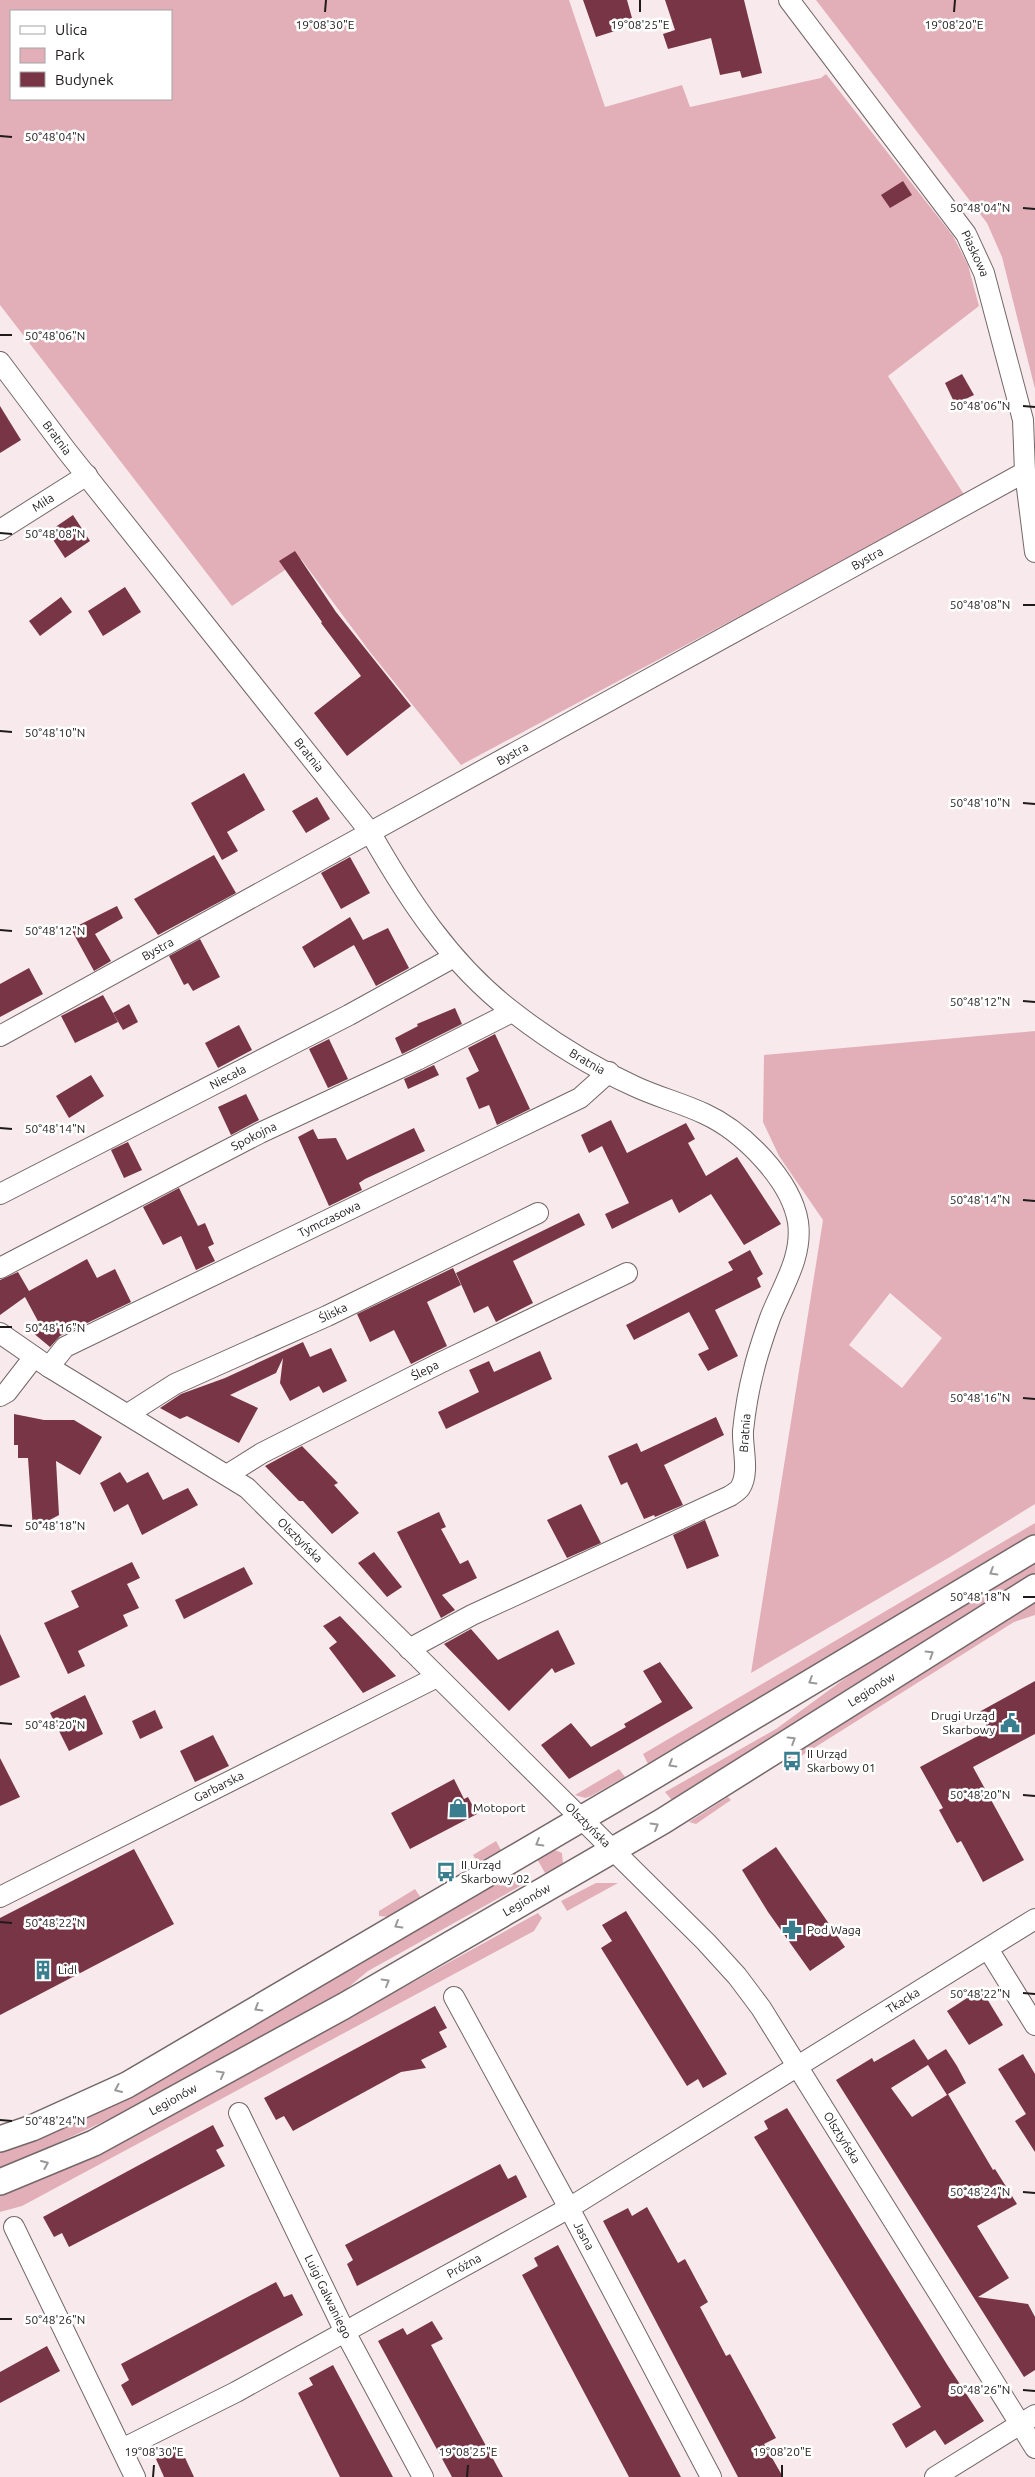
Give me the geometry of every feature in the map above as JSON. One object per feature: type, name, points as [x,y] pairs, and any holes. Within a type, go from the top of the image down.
[{"type":"street","name":"Piaskowa","points":[[788,0],[966,234],[984,273],[1023,420],[1025,472],[1035,552]]},
{"type":"street","name":"Bratnia","points":[[0,362],[66,450],[370,832],[395,876],[464,969],[512,1012],[577,1055],[634,1086],[706,1114],[744,1140],[770,1167],[791,1200],[798,1222],[799,1243],[792,1270],[770,1318],[753,1370],[743,1431],[744,1474],[740,1488],[730,1496],[472,1615],[410,1649]]},
{"type":"street","name":"Bystra","points":[[0,1036],[1025,472]]},
{"type":"street","name":"Miła","points":[[0,530],[87,475]]},
{"type":"street","name":"Niecała","points":[[0,1194],[349,1015],[454,957]]},
{"type":"street","name":"Spokojna","points":[[0,1268],[260,1132],[417,1060],[512,1012]]},
{"type":"street","name":"Tymczasowa","points":[[0,1396],[42,1362],[65,1347],[580,1098],[609,1072]]},
{"type":"street","name":"Śliska","points":[[128,1414],[175,1384],[327,1316],[538,1213]]},
{"type":"street","name":"Ślepa","points":[[227,1475],[262,1453],[440,1363],[627,1273]]},
{"type":"street","name":"Olsztyńska","points":[[0,1333],[42,1362],[247,1488],[706,1942],[737,1976],[761,2008],[797,2067],[1027,2420],[1035,2448]]},
{"type":"street","points":[[0,2139],[32,2128],[127,2085],[581,1819],[1035,1548]]},
{"type":"street","name":"Legionów","points":[[0,2182],[94,2143],[344,2006],[613,1851],[1035,1587]]},
{"type":"street","name":"Garbarska","points":[[0,1898],[437,1677]]},
{"type":"street","name":"Tkacka","points":[[797,2067],[1035,1919]]},
{"type":"street","points":[[988,1949],[1035,2025]]},
{"type":"street","name":"Jasna","points":[[454,1998],[569,2208],[711,2477]]},
{"type":"street","name":"Próżna","points":[[122,2448],[236,2392],[569,2208],[797,2067]]},
{"type":"street","name":"Luigi Galwaniego","points":[[239,2113],[345,2332],[423,2477]]},
{"type":"street","points":[[14,2227],[135,2477]]},
{"type":"street","points":[[935,2477],[1027,2420]]},
{"type":"green space","points":[[0,0],[569,0],[605,107],[682,85],[690,107],[821,78],[826,74],[953,236],[968,265],[979,306],[888,376],[965,496],[461,765],[370,652],[301,559],[232,606],[0,305]]},
{"type":"green space","points":[[816,0],[1035,0],[1035,389],[1002,257],[987,223]]},
{"type":"green space","points":[[1035,1031],[1035,1504],[950,1557],[751,1673],[823,1220],[779,1156],[763,1122],[764,1055]],"holes":[[[890,1293],[942,1338],[902,1388],[849,1345]]]},
{"type":"green space","points":[[1035,1523],[1035,1534],[648,1764],[643,1754]]},
{"type":"green space","points":[[1035,1563],[1035,1574],[951,1624],[675,1804],[665,1792],[776,1729],[892,1644]]},
{"type":"green space","points":[[1035,1600],[1035,1615],[1014,1622],[798,1758],[795,1753]]},
{"type":"green space","points":[[619,1769],[625,1777],[591,1796],[585,1798],[575,1795]]},
{"type":"green space","points":[[728,1797],[731,1800],[696,1824],[689,1822]]},
{"type":"green space","points":[[496,1841],[501,1850],[478,1863],[473,1855]]},
{"type":"green space","points":[[555,1850],[562,1853],[563,1864],[545,1873],[536,1857]]},
{"type":"green space","points":[[513,1869],[522,1885],[368,1971],[339,1995],[137,2106],[0,2170],[0,2151],[88,2117],[144,2089]]},
{"type":"green space","points":[[596,1883],[618,1883],[567,1911],[561,1901]]},
{"type":"green space","points":[[415,1889],[421,1898],[390,1917],[379,1916],[379,1911]]},
{"type":"green space","points":[[538,1913],[542,1918],[534,1931],[22,2206],[0,2212],[0,2195],[60,2170],[334,2026]]},
{"type":"building","points":[[583,0],[627,0],[632,18],[613,24],[615,31],[596,37]]},
{"type":"building","points":[[665,0],[744,0],[762,73],[742,78],[740,71],[720,75],[711,38],[668,49],[663,34],[675,30]]},
{"type":"building","points":[[903,181],[912,195],[890,208],[881,195]]},
{"type":"building","points":[[962,374],[974,395],[955,404],[945,383]]},
{"type":"building","points":[[0,406],[21,440],[0,453]]},
{"type":"building","points":[[73,515],[90,541],[65,558],[48,532]]},
{"type":"building","points":[[295,551],[336,612],[411,706],[347,756],[314,713],[361,676],[321,623],[279,561]]},
{"type":"building","points":[[125,587],[141,612],[103,636],[88,611]]},
{"type":"building","points":[[61,597],[72,612],[40,636],[29,621]]},
{"type":"building","points":[[244,773],[265,810],[227,832],[238,851],[222,860],[191,803]]},
{"type":"building","points":[[317,797],[330,819],[306,833],[292,811]]},
{"type":"building","points":[[214,855],[236,893],[158,935],[134,899]]},
{"type":"building","points":[[350,857],[370,893],[341,909],[321,873]]},
{"type":"building","points":[[117,906],[123,918],[95,934],[111,961],[94,971],[71,929]]},
{"type":"building","points":[[350,917],[363,940],[388,928],[409,968],[376,986],[354,945],[314,968],[302,947]]},
{"type":"building","points":[[200,939],[220,977],[193,991],[188,983],[184,985],[169,956]]},
{"type":"building","points":[[29,968],[43,994],[0,1017],[0,984]]},
{"type":"building","points":[[103,995],[118,1022],[75,1043],[61,1016]]},
{"type":"building","points":[[129,1004],[138,1022],[123,1030],[113,1013]]},
{"type":"building","points":[[455,1008],[462,1024],[402,1054],[395,1038],[418,1026],[417,1024]]},
{"type":"building","points":[[239,1025],[252,1050],[218,1068],[205,1043]]},
{"type":"building","points":[[495,1034],[530,1109],[497,1125],[489,1105],[479,1109],[466,1078],[479,1071],[468,1048]]},
{"type":"building","points":[[329,1039],[348,1079],[328,1088],[309,1049]]},
{"type":"building","points":[[434,1065],[439,1075],[408,1089],[404,1079]]},
{"type":"building","points":[[91,1075],[104,1096],[69,1118],[56,1096]]},
{"type":"building","points":[[246,1094],[259,1120],[231,1135],[218,1107]]},
{"type":"building","points":[[611,1120],[627,1153],[686,1123],[695,1139],[688,1143],[706,1176],[737,1157],[781,1224],[744,1245],[711,1194],[679,1213],[672,1199],[612,1229],[605,1214],[629,1203],[602,1146],[589,1153],[581,1135]]},
{"type":"building","points":[[414,1128],[425,1151],[365,1179],[359,1183],[362,1190],[329,1206],[298,1137],[313,1129],[318,1139],[336,1138],[347,1160]]},
{"type":"building","points":[[128,1142],[142,1170],[124,1178],[111,1150]]},
{"type":"building","points":[[179,1188],[198,1226],[205,1223],[214,1244],[208,1247],[215,1261],[196,1270],[181,1236],[163,1245],[143,1207]]},
{"type":"building","points":[[579,1213],[585,1225],[513,1261],[533,1303],[496,1322],[488,1306],[474,1313],[456,1273]]},
{"type":"building","points":[[750,1250],[763,1274],[757,1278],[761,1287],[715,1310],[738,1356],[708,1371],[698,1354],[709,1349],[689,1312],[634,1340],[626,1325],[733,1270],[728,1262]]},
{"type":"building","points":[[87,1259],[97,1278],[115,1269],[131,1302],[60,1336],[50,1347],[32,1332],[40,1325],[25,1297],[0,1315],[0,1280],[18,1272],[29,1291]]},
{"type":"building","points":[[453,1268],[461,1285],[427,1302],[447,1346],[411,1364],[394,1330],[370,1342],[357,1314]]},
{"type":"building","points":[[303,1342],[310,1357],[331,1348],[347,1381],[323,1393],[319,1386],[290,1401],[280,1383],[283,1358],[276,1373],[230,1395],[258,1408],[239,1443],[187,1416],[180,1419],[160,1408],[181,1394],[225,1378]]},
{"type":"building","points":[[540,1351],[552,1379],[446,1429],[438,1412],[479,1392],[469,1370],[489,1361],[494,1372]]},
{"type":"building","points":[[14,1414],[44,1420],[74,1420],[102,1437],[80,1475],[56,1461],[59,1515],[33,1529],[28,1458],[18,1458],[18,1445],[14,1445]]},
{"type":"building","points":[[716,1417],[724,1435],[664,1465],[683,1505],[655,1517],[654,1515],[644,1519],[627,1482],[621,1485],[608,1456],[637,1443],[641,1452]]},
{"type":"building","points":[[302,1446],[338,1483],[334,1485],[359,1513],[332,1534],[303,1501],[299,1501],[265,1466]]},
{"type":"building","points":[[120,1472],[127,1483],[148,1472],[163,1500],[188,1488],[198,1505],[142,1535],[128,1504],[114,1512],[100,1483]]},
{"type":"building","points":[[581,1504],[601,1543],[567,1558],[547,1520]]},
{"type":"building","points":[[439,1512],[446,1527],[441,1529],[460,1564],[468,1560],[477,1578],[442,1595],[455,1610],[441,1618],[397,1532]]},
{"type":"building","points":[[705,1520],[719,1556],[687,1569],[673,1535]]},
{"type":"building","points":[[374,1552],[402,1587],[387,1597],[358,1563]]},
{"type":"building","points":[[132,1562],[140,1578],[127,1584],[139,1608],[123,1615],[128,1626],[78,1651],[85,1666],[68,1674],[44,1623],[79,1607],[71,1591]]},
{"type":"building","points":[[244,1567],[253,1584],[184,1619],[175,1600]]},
{"type":"building","points":[[340,1616],[396,1676],[363,1693],[329,1648],[337,1642],[323,1626]]},
{"type":"building","points":[[471,1629],[498,1660],[558,1630],[575,1664],[555,1673],[552,1668],[509,1711],[444,1644]]},
{"type":"building","points":[[0,1634],[20,1677],[0,1686]]},
{"type":"building","points":[[660,1662],[693,1708],[569,1779],[541,1745],[571,1723],[591,1747],[626,1727],[624,1724],[662,1702],[643,1671]]},
{"type":"building","points":[[1035,1681],[1035,1734],[973,1767],[1024,1860],[983,1882],[961,1841],[957,1843],[939,1810],[943,1808],[920,1767],[989,1730],[979,1712]]},
{"type":"building","points":[[85,1695],[103,1734],[69,1751],[50,1713]]},
{"type":"building","points":[[155,1710],[163,1728],[140,1739],[132,1721]]},
{"type":"building","points":[[213,1735],[229,1766],[195,1782],[180,1751]]},
{"type":"building","points":[[0,1758],[20,1797],[0,1806]]},
{"type":"building","points":[[454,1779],[464,1799],[468,1797],[477,1814],[410,1849],[391,1813]]},
{"type":"building","points":[[776,1847],[845,1947],[810,1971],[768,1912],[742,1870]]},
{"type":"building","name":"Lidl","points":[[134,1849],[174,1924],[0,2015],[0,1918]]},
{"type":"building","points":[[626,1911],[727,2074],[703,2088],[698,2079],[687,2086],[601,1948],[612,1941],[602,1925]]},
{"type":"building","points":[[981,1989],[1003,2025],[969,2045],[947,2011]]},
{"type":"building","points":[[435,2006],[447,2028],[439,2032],[447,2047],[421,2060],[426,2068],[401,2072],[293,2131],[284,2116],[276,2120],[264,2098]]},
{"type":"building","points":[[914,2039],[928,2060],[946,2049],[966,2083],[948,2094],[993,2170],[995,2169],[1017,2204],[977,2226],[1009,2278],[978,2297],[1028,2304],[1035,2317],[1035,2370],[1024,2377],[836,2080],[872,2058],[874,2062]],"holes":[[[928,2065],[947,2095],[912,2117],[891,2088]]]},
{"type":"building","points":[[1023,2054],[1035,2074],[1035,2152],[1015,2121],[1026,2114],[998,2069]]},
{"type":"building","points":[[787,2108],[984,2421],[945,2445],[935,2430],[906,2448],[892,2424],[921,2407],[754,2137],[768,2129],[764,2121]]},
{"type":"building","points":[[213,2125],[224,2146],[216,2150],[225,2166],[69,2247],[62,2233],[54,2237],[43,2217]]},
{"type":"building","points":[[500,2164],[508,2179],[516,2175],[527,2197],[357,2286],[347,2264],[353,2260],[345,2245]]},
{"type":"building","points":[[647,2207],[678,2263],[685,2259],[708,2302],[700,2307],[726,2356],[730,2354],[776,2438],[764,2444],[783,2477],[738,2477],[603,2221],[628,2208],[632,2216]]},
{"type":"building","points":[[558,2245],[681,2477],[629,2477],[550,2328],[522,2275],[538,2266],[534,2258]]},
{"type":"building","points":[[276,2282],[284,2297],[292,2294],[303,2315],[132,2406],[121,2385],[129,2380],[121,2364]]},
{"type":"building","points":[[432,2321],[443,2339],[431,2345],[503,2477],[452,2477],[378,2341],[403,2328],[407,2335]]},
{"type":"building","points":[[47,2346],[60,2371],[0,2403],[0,2372]]},
{"type":"building","points":[[333,2365],[393,2477],[340,2477],[298,2393],[313,2385],[309,2378]]},
{"type":"building","points":[[180,2447],[194,2477],[164,2477],[156,2459]]},
{"type":"place","name":"Drugi Urząd Skarbowy","points":[[1010,1723]]},
{"type":"place","name":"II Urząd Skarbowy 01","points":[[792,1761]]},
{"type":"place","name":"Motoport","points":[[458,1808]]},
{"type":"place","name":"II Urząd Skarbowy 02","points":[[446,1872]]},
{"type":"place","name":"Pod Wagą","points":[[792,1930]]},
{"type":"place","name":"Lidl","points":[[43,1970]]}]
